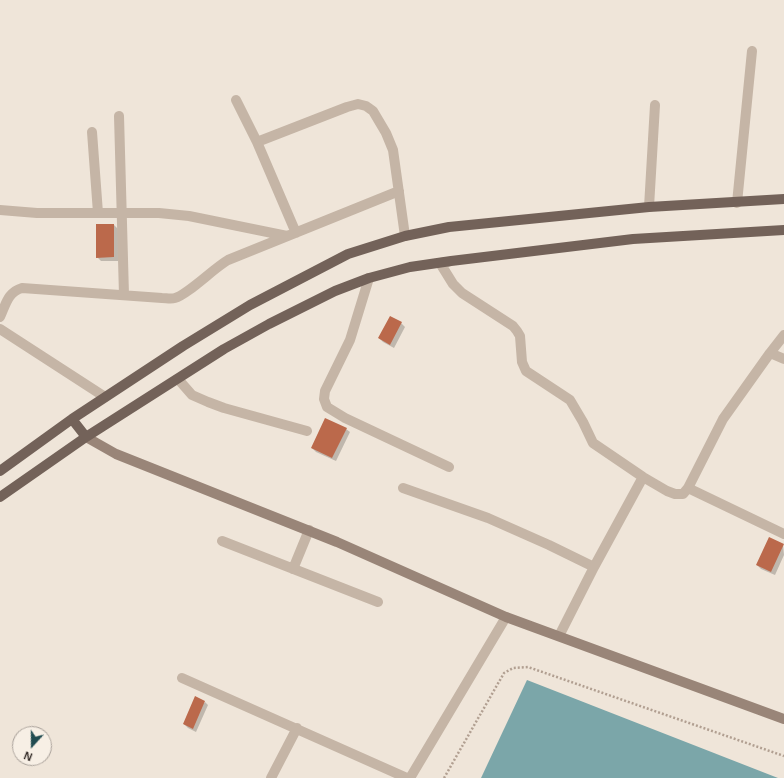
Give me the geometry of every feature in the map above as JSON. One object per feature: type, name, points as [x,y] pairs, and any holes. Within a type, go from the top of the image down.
[{"type":"main road","points":[[0,471],[72,419],[183,346],[250,305],[348,254],[405,236],[449,227],[650,207],[784,199]]},
{"type":"main road","points":[[0,497],[86,437],[224,349],[269,324],[335,291],[369,278],[410,268],[451,261],[633,239],[784,230]]},
{"type":"main road","points":[[72,419],[86,437]]},
{"type":"street","points":[[737,203],[752,51]]},
{"type":"street","points":[[236,100],[258,142],[292,234]]},
{"type":"street","points":[[258,142],[347,107],[358,104],[366,106],[373,111],[386,133],[393,150],[405,236]]},
{"type":"street","points":[[650,207],[655,105]]},
{"type":"street","points":[[119,116],[124,295]]},
{"type":"street","points":[[92,132],[98,213]]},
{"type":"street","points":[[0,317],[10,295],[15,290],[22,288],[175,298],[183,294],[220,264],[228,260],[399,191]]},
{"type":"street","points":[[0,210],[37,213],[159,213],[189,216],[292,234]]},
{"type":"street","points":[[451,261],[440,263],[453,284],[462,293],[513,326],[520,336],[522,362],[526,371],[570,400],[593,443],[643,477],[675,494],[683,494],[688,488],[723,419],[784,335]]},
{"type":"street","points":[[369,278],[350,340],[324,391],[324,399],[327,407],[345,418],[449,467]]},
{"type":"street","points":[[0,329],[105,398]]},
{"type":"street","points":[[770,353],[784,359]]},
{"type":"street","points":[[178,379],[192,395],[208,402],[307,432]]},
{"type":"street","points":[[86,437],[116,454],[309,530],[506,617],[784,719]]},
{"type":"street","points":[[559,636],[594,566],[643,477]]},
{"type":"street","points":[[403,488],[488,518],[594,566]]},
{"type":"street","points":[[688,488],[784,534]]},
{"type":"street","points":[[292,569],[309,530]]},
{"type":"street","points":[[222,541],[378,602]]},
{"type":"street","points":[[182,678],[408,778],[506,617]]},
{"type":"street","points":[[271,778],[297,728]]},
{"type":"path","points":[[444,778],[504,673],[513,668],[528,667],[784,756]]},
{"type":"water","points":[[527,680],[778,778],[481,778]]},
{"type":"building","points":[[96,224],[114,224],[114,257],[96,258]]},
{"type":"building","points":[[390,316],[402,322],[390,345],[378,338]]},
{"type":"building","points":[[325,418],[347,428],[332,458],[311,448]]},
{"type":"building","points":[[769,537],[784,544],[771,572],[756,565]]},
{"type":"building","points":[[195,696],[205,701],[193,729],[183,724]]}]
